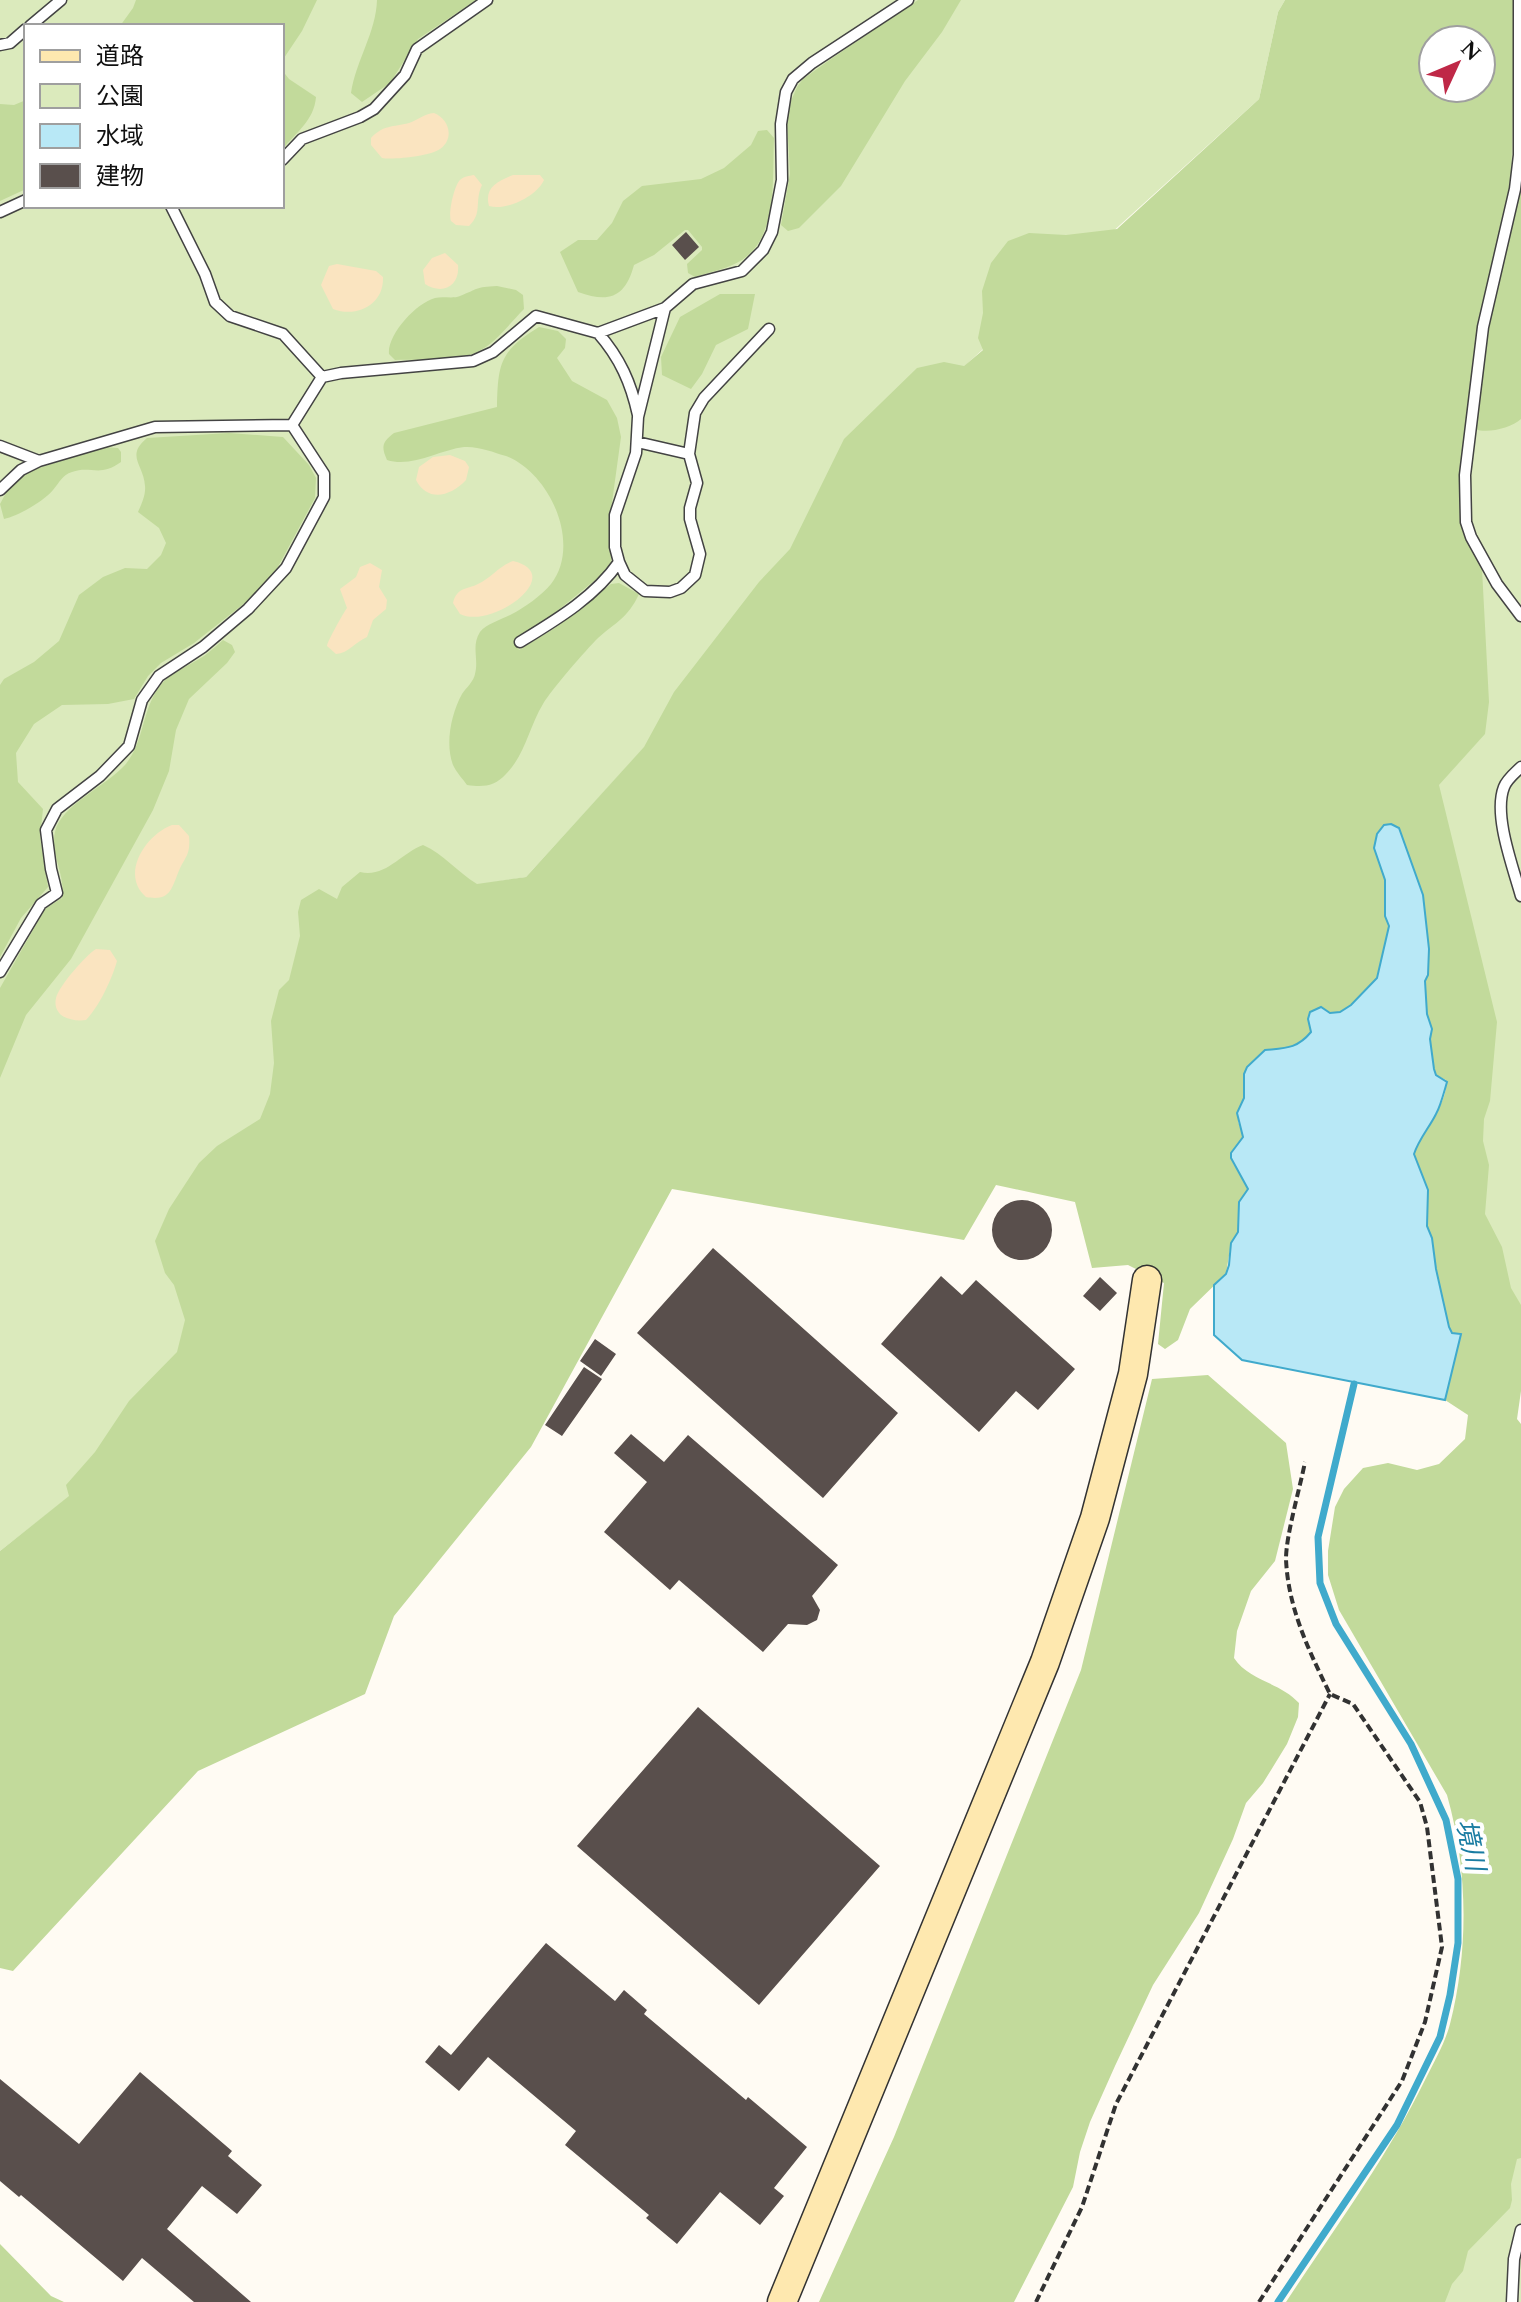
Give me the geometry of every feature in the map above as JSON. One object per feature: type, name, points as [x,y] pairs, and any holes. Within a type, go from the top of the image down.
[{"type":"street","points":[[782,2302],[1045,1662],[1095,1518],[1133,1374],[1147,1280]]},
{"type":"lane","points":[[33,24],[61,0]]},
{"type":"lane","points":[[284,158],[302,139],[374,109],[405,75],[417,49],[487,0]]},
{"type":"lane","points":[[292,425],[322,377],[473,361],[493,352],[536,316],[598,333],[665,308],[693,284],[742,271],[763,250],[772,232],[782,180],[781,124],[786,92],[793,79],[908,0]]},
{"type":"lane","points":[[1519,0],[1519,155],[1515,189],[1483,327],[1465,475],[1466,522],[1471,537],[1497,584],[1521,616]]},
{"type":"lane","points":[[0,45],[10,43],[24,31]]},
{"type":"lane","points":[[0,212],[24,201]]},
{"type":"lane","points":[[172,208],[215,302],[230,316],[283,334],[322,377]]},
{"type":"lane","points":[[665,308],[638,417],[636,453],[615,515],[615,547],[619,562],[625,575],[645,591],[670,592],[681,588],[695,575],[700,554],[690,508],[697,483],[689,454],[695,413],[704,398],[769,329]]},
{"type":"lane","points":[[598,333],[618,358],[631,387],[638,417]]},
{"type":"lane","points":[[0,490],[21,470],[39,461],[155,427],[292,425]]},
{"type":"lane","points":[[0,972],[41,904],[57,893],[46,830],[57,809],[100,776],[129,746],[142,700],[159,676],[203,647],[248,609],[286,568],[324,497],[324,474],[292,425]]},
{"type":"lane","points":[[637,442],[689,454]]},
{"type":"lane","points":[[0,446],[39,461]]},
{"type":"lane","points":[[520,642],[556,620],[594,590],[619,562]]},
{"type":"lane","points":[[1521,767],[1504,786],[1501,801],[1502,822],[1521,896]]},
{"type":"lane","points":[[1512,2302],[1514,2259],[1521,2230]]},
{"type":"path","points":[[1259,2302],[1402,2081],[1425,2022],[1442,1947],[1427,1827],[1420,1802],[1353,1704],[1330,1694],[1307,1648],[1293,1607],[1286,1557],[1305,1462]]},
{"type":"path","points":[[1036,2302],[1082,2207],[1116,2104],[1330,1694]]},
{"type":"green space","points":[[0,0],[1285,0],[1278,12],[1259,99],[917,409],[809,567],[526,877],[477,885],[182,1408],[0,1551]]},
{"type":"green space","points":[[136,0],[317,0],[284,58],[284,24],[121,24]]},
{"type":"green space","points":[[377,0],[476,0],[418,39],[390,83],[362,102],[351,93],[373,24]]},
{"type":"green space","points":[[918,0],[961,0],[942,32],[905,81],[841,186],[799,228],[788,231],[781,225],[790,174],[787,120],[797,87],[803,79]]},
{"type":"green space","points":[[1285,0],[1515,0],[1511,189],[1479,326],[1464,526],[1482,569],[1489,702],[1485,734],[1439,785],[1497,1022],[1490,1101],[1484,1119],[1483,1141],[1489,1165],[1485,1214],[1502,1247],[1511,1288],[1521,1305],[1521,1391],[1517,1419],[1521,1424],[1521,2158],[1517,2159],[1511,2184],[1510,2208],[1468,2251],[1463,2271],[1452,2284],[1445,2302],[1286,2302],[1377,2165],[1439,2052],[1448,2031],[1456,1996],[1463,1938],[1459,1851],[1447,1795],[1339,1610],[1328,1575],[1328,1551],[1335,1507],[1344,1489],[1363,1468],[1388,1463],[1417,1470],[1439,1464],[1465,1439],[1468,1415],[1445,1400],[1461,1334],[1452,1333],[1449,1327],[1427,1226],[1428,1190],[1414,1154],[1446,1089],[1446,1080],[1436,1075],[1434,1070],[1430,1038],[1432,1029],[1427,1014],[1425,981],[1429,949],[1423,895],[1417,881],[1381,866],[1385,880],[1385,916],[1389,925],[1377,978],[1351,1005],[1340,1012],[1330,1013],[1325,1009],[1303,1040],[1289,1048],[1273,1049],[1244,1075],[1244,1098],[1238,1121],[1243,1136],[1232,1153],[1233,1163],[1248,1189],[1239,1203],[1238,1232],[1231,1243],[1226,1274],[1190,1309],[1178,1340],[1165,1349],[1158,1344],[1164,1283],[1128,1265],[1092,1268],[1075,1202],[996,1185],[964,1240],[672,1189],[531,1447],[394,1616],[365,1694],[198,1771],[13,1971],[0,1968],[0,1551],[69,1496],[66,1485],[95,1452],[129,1401],[177,1352],[185,1320],[155,1241],[169,1209],[199,1163],[217,1146],[260,1119],[270,1094],[274,1063],[271,1021],[279,990],[289,980],[300,936],[298,912],[301,900],[319,889],[337,899],[342,887],[360,872],[386,868],[423,845],[477,884],[526,877],[644,747],[674,692],[759,582],[790,549],[844,439],[917,368],[944,362],[964,366],[983,350],[978,338],[983,313],[982,291],[991,263],[1008,241],[1029,233],[1066,235],[1117,229],[1259,99],[1278,12]]},
{"type":"green space","points":[[1515,0],[1521,0],[1521,1359],[1496,1298],[1427,806],[1439,784],[1484,734],[1464,526]]},
{"type":"green space","points":[[284,73],[316,97],[308,120],[284,148]]},
{"type":"green space","points":[[24,101],[24,190],[0,201],[0,104],[14,105]]},
{"type":"green space","points":[[767,130],[774,138],[773,187],[768,221],[754,249],[742,260],[695,277],[688,273],[687,264],[702,247],[685,230],[654,255],[634,265],[626,285],[614,295],[599,297],[578,292],[560,252],[578,240],[597,240],[612,223],[623,201],[642,186],[701,179],[724,168],[751,145],[758,131]]},
{"type":"green space","points":[[1521,177],[1521,419],[1511,425],[1486,431],[1475,429],[1488,326]]},
{"type":"green space","points":[[497,286],[516,290],[523,295],[524,309],[484,348],[448,359],[395,360],[389,354],[398,329],[427,301]]},
{"type":"green space","points":[[720,294],[755,294],[748,329],[716,345],[691,389],[662,375],[661,357],[680,317]]},
{"type":"green space","points":[[539,327],[558,331],[566,339],[565,348],[557,358],[572,381],[607,400],[617,418],[621,437],[610,517],[611,562],[605,572],[551,616],[514,641],[519,650],[555,628],[611,584],[619,583],[639,594],[626,614],[598,638],[547,698],[518,758],[506,774],[488,785],[467,785],[453,765],[449,739],[458,702],[474,677],[477,637],[486,627],[538,597],[551,584],[560,568],[562,530],[548,493],[522,465],[506,456],[464,447],[396,462],[387,460],[384,445],[394,433],[497,407],[498,379],[504,360],[516,343]]},
{"type":"green space","points":[[229,433],[283,437],[309,465],[316,478],[315,498],[272,578],[194,643],[161,663],[148,676],[134,699],[108,704],[62,705],[34,724],[16,753],[18,782],[43,809],[40,837],[48,887],[21,918],[0,957],[0,685],[4,679],[34,662],[59,641],[79,595],[103,577],[125,568],[147,569],[161,555],[166,543],[159,528],[138,512],[145,489],[136,456],[141,444],[147,438]]},
{"type":"green space","points":[[105,447],[118,448],[121,462],[107,469],[69,473],[37,503],[4,519],[0,504],[7,491],[26,472]]},
{"type":"green space","points":[[223,640],[232,645],[235,652],[189,699],[176,730],[169,771],[153,810],[71,959],[26,1015],[0,1078],[0,988],[45,909],[62,898],[54,840],[59,822],[75,805],[125,765],[136,747],[153,696],[163,682]]},
{"type":"green space","points":[[1208,1375],[1286,1443],[1293,1489],[1275,1561],[1251,1591],[1237,1631],[1234,1658],[1248,1672],[1283,1690],[1299,1703],[1298,1717],[1287,1744],[1263,1783],[1246,1803],[1199,1913],[1153,1985],[1090,2122],[1073,2187],[1014,2302],[819,2302],[894,2137],[1081,1670],[1152,1379]]},
{"type":"green space","points":[[1521,2036],[1521,2302],[1374,2302]]},
{"type":"green space","points":[[0,2244],[51,2296],[64,2302],[0,2302]]},
{"type":"sand","points":[[434,113],[446,124],[449,134],[440,149],[412,157],[382,158],[371,145],[371,138],[380,131]]},
{"type":"sand","points":[[474,175],[482,185],[476,216],[469,226],[456,225],[450,217],[456,188],[462,179]]},
{"type":"sand","points":[[513,175],[540,175],[544,180],[535,192],[521,201],[489,206],[488,194],[493,186]]},
{"type":"sand","points":[[445,253],[458,265],[453,284],[438,289],[425,284],[423,270],[432,258]]},
{"type":"sand","points":[[337,264],[376,271],[383,277],[382,287],[374,302],[351,312],[333,309],[321,285],[329,266]]},
{"type":"sand","points":[[450,455],[465,461],[469,467],[466,480],[447,493],[427,492],[416,480],[419,467],[433,457]]},
{"type":"sand","points":[[513,561],[528,568],[532,577],[529,588],[519,598],[490,614],[474,617],[460,614],[453,603],[457,594]]},
{"type":"sand","points":[[370,563],[382,570],[379,587],[387,600],[386,609],[373,620],[367,637],[345,652],[336,654],[327,646],[347,608],[340,589],[356,577],[360,567]]},
{"type":"sand","points":[[172,825],[179,825],[189,836],[188,852],[168,893],[160,897],[146,897],[135,878],[139,856],[153,837]]},
{"type":"sand","points":[[96,949],[110,950],[117,961],[108,984],[86,1020],[64,1017],[57,1010],[58,993]]},
{"type":"water","points":[[1384,825],[1399,828],[1423,895],[1429,949],[1425,981],[1427,1014],[1432,1029],[1430,1039],[1436,1075],[1447,1082],[1438,1110],[1414,1154],[1428,1190],[1427,1226],[1449,1327],[1452,1333],[1461,1334],[1445,1400],[1242,1360],[1214,1335],[1214,1285],[1226,1274],[1231,1243],[1238,1232],[1239,1202],[1248,1189],[1231,1158],[1231,1153],[1243,1137],[1237,1113],[1244,1098],[1244,1074],[1265,1050],[1290,1047],[1306,1038],[1311,1032],[1310,1012],[1321,1007],[1330,1013],[1340,1012],[1377,978],[1389,926],[1385,916],[1385,880],[1374,848],[1377,834]]},
{"type":"building","points":[[686,232],[699,247],[685,260],[672,245]]},
{"type":"building","points":[[1022,1200],[1034,1202],[1043,1209],[1050,1218],[1050,1242],[1043,1251],[1034,1258],[1022,1260],[1010,1258],[1001,1251],[994,1242],[992,1230],[994,1218],[1001,1209],[1010,1202]]},
{"type":"building","points":[[713,1248],[898,1413],[823,1498],[637,1333]]},
{"type":"building","points":[[941,1276],[962,1295],[976,1280],[1075,1369],[1038,1410],[1016,1391],[979,1432],[881,1344]]},
{"type":"building","points":[[1100,1277],[1117,1293],[1100,1311],[1083,1296]]},
{"type":"building","points":[[595,1339],[616,1354],[601,1376],[580,1361]]},
{"type":"building","points":[[584,1367],[602,1379],[562,1436],[545,1425]]},
{"type":"building","points":[[631,1434],[664,1462],[688,1435],[838,1565],[812,1596],[820,1610],[817,1620],[807,1625],[788,1624],[763,1652],[679,1580],[670,1590],[604,1532],[647,1482],[614,1453]]},
{"type":"building","points":[[698,1707],[880,1866],[759,2005],[577,1846]]},
{"type":"building","points":[[546,1943],[615,2001],[624,1990],[647,2010],[644,2014],[807,2147],[774,2188],[784,2196],[760,2225],[720,2192],[677,2244],[646,2218],[649,2215],[565,2145],[576,2131],[488,2057],[459,2091],[425,2062],[439,2045],[451,2055]]},
{"type":"building","points":[[140,2072],[232,2151],[228,2156],[262,2185],[237,2214],[202,2186],[167,2229],[251,2302],[194,2302],[142,2258],[123,2281],[0,2181],[0,2079],[79,2144]]},
{"type":"waterway","name":"境川","points":[[1278,2302],[1397,2125],[1440,2037],[1458,1943],[1458,1879],[1446,1820],[1411,1744],[1336,1624],[1320,1583],[1318,1537],[1354,1384]]}]
